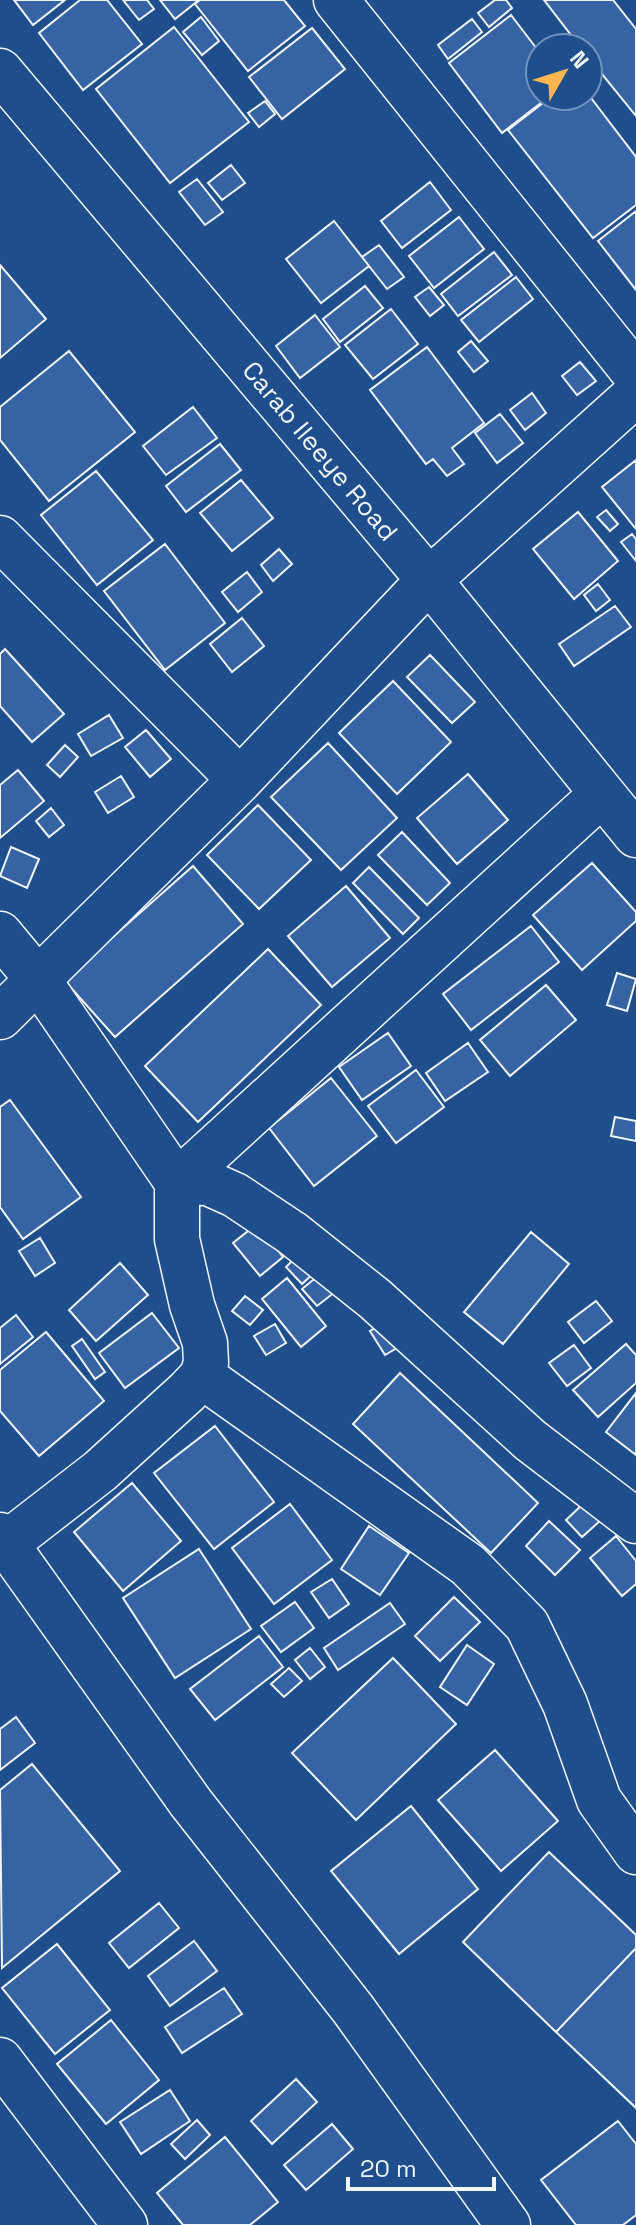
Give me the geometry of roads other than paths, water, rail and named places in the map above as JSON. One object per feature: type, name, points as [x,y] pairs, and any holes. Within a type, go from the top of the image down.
[{"type":"street","points":[[336,0],[636,375]]},
{"type":"street","name":"Carab Ileeye Road","points":[[0,71],[429,580],[636,835]]},
{"type":"street","points":[[0,1017],[240,780],[429,580],[636,394]]},
{"type":"street","points":[[0,538],[240,780]]},
{"type":"street","points":[[177,1182],[602,794]]},
{"type":"street","points":[[0,934],[39,981],[177,1182],[177,1239],[205,1343],[206,1363],[202,1376],[100,1471],[3,1539],[191,1803],[353,2009],[508,2225]]},
{"type":"street","points":[[177,1182],[208,1183],[235,1195],[292,1233],[375,1299],[530,1440],[636,1521]]},
{"type":"street","points":[[202,1376],[468,1565],[527,1625],[565,1704],[599,1800],[636,1852]]},
{"type":"street","points":[[0,2060],[125,2225]]}]
